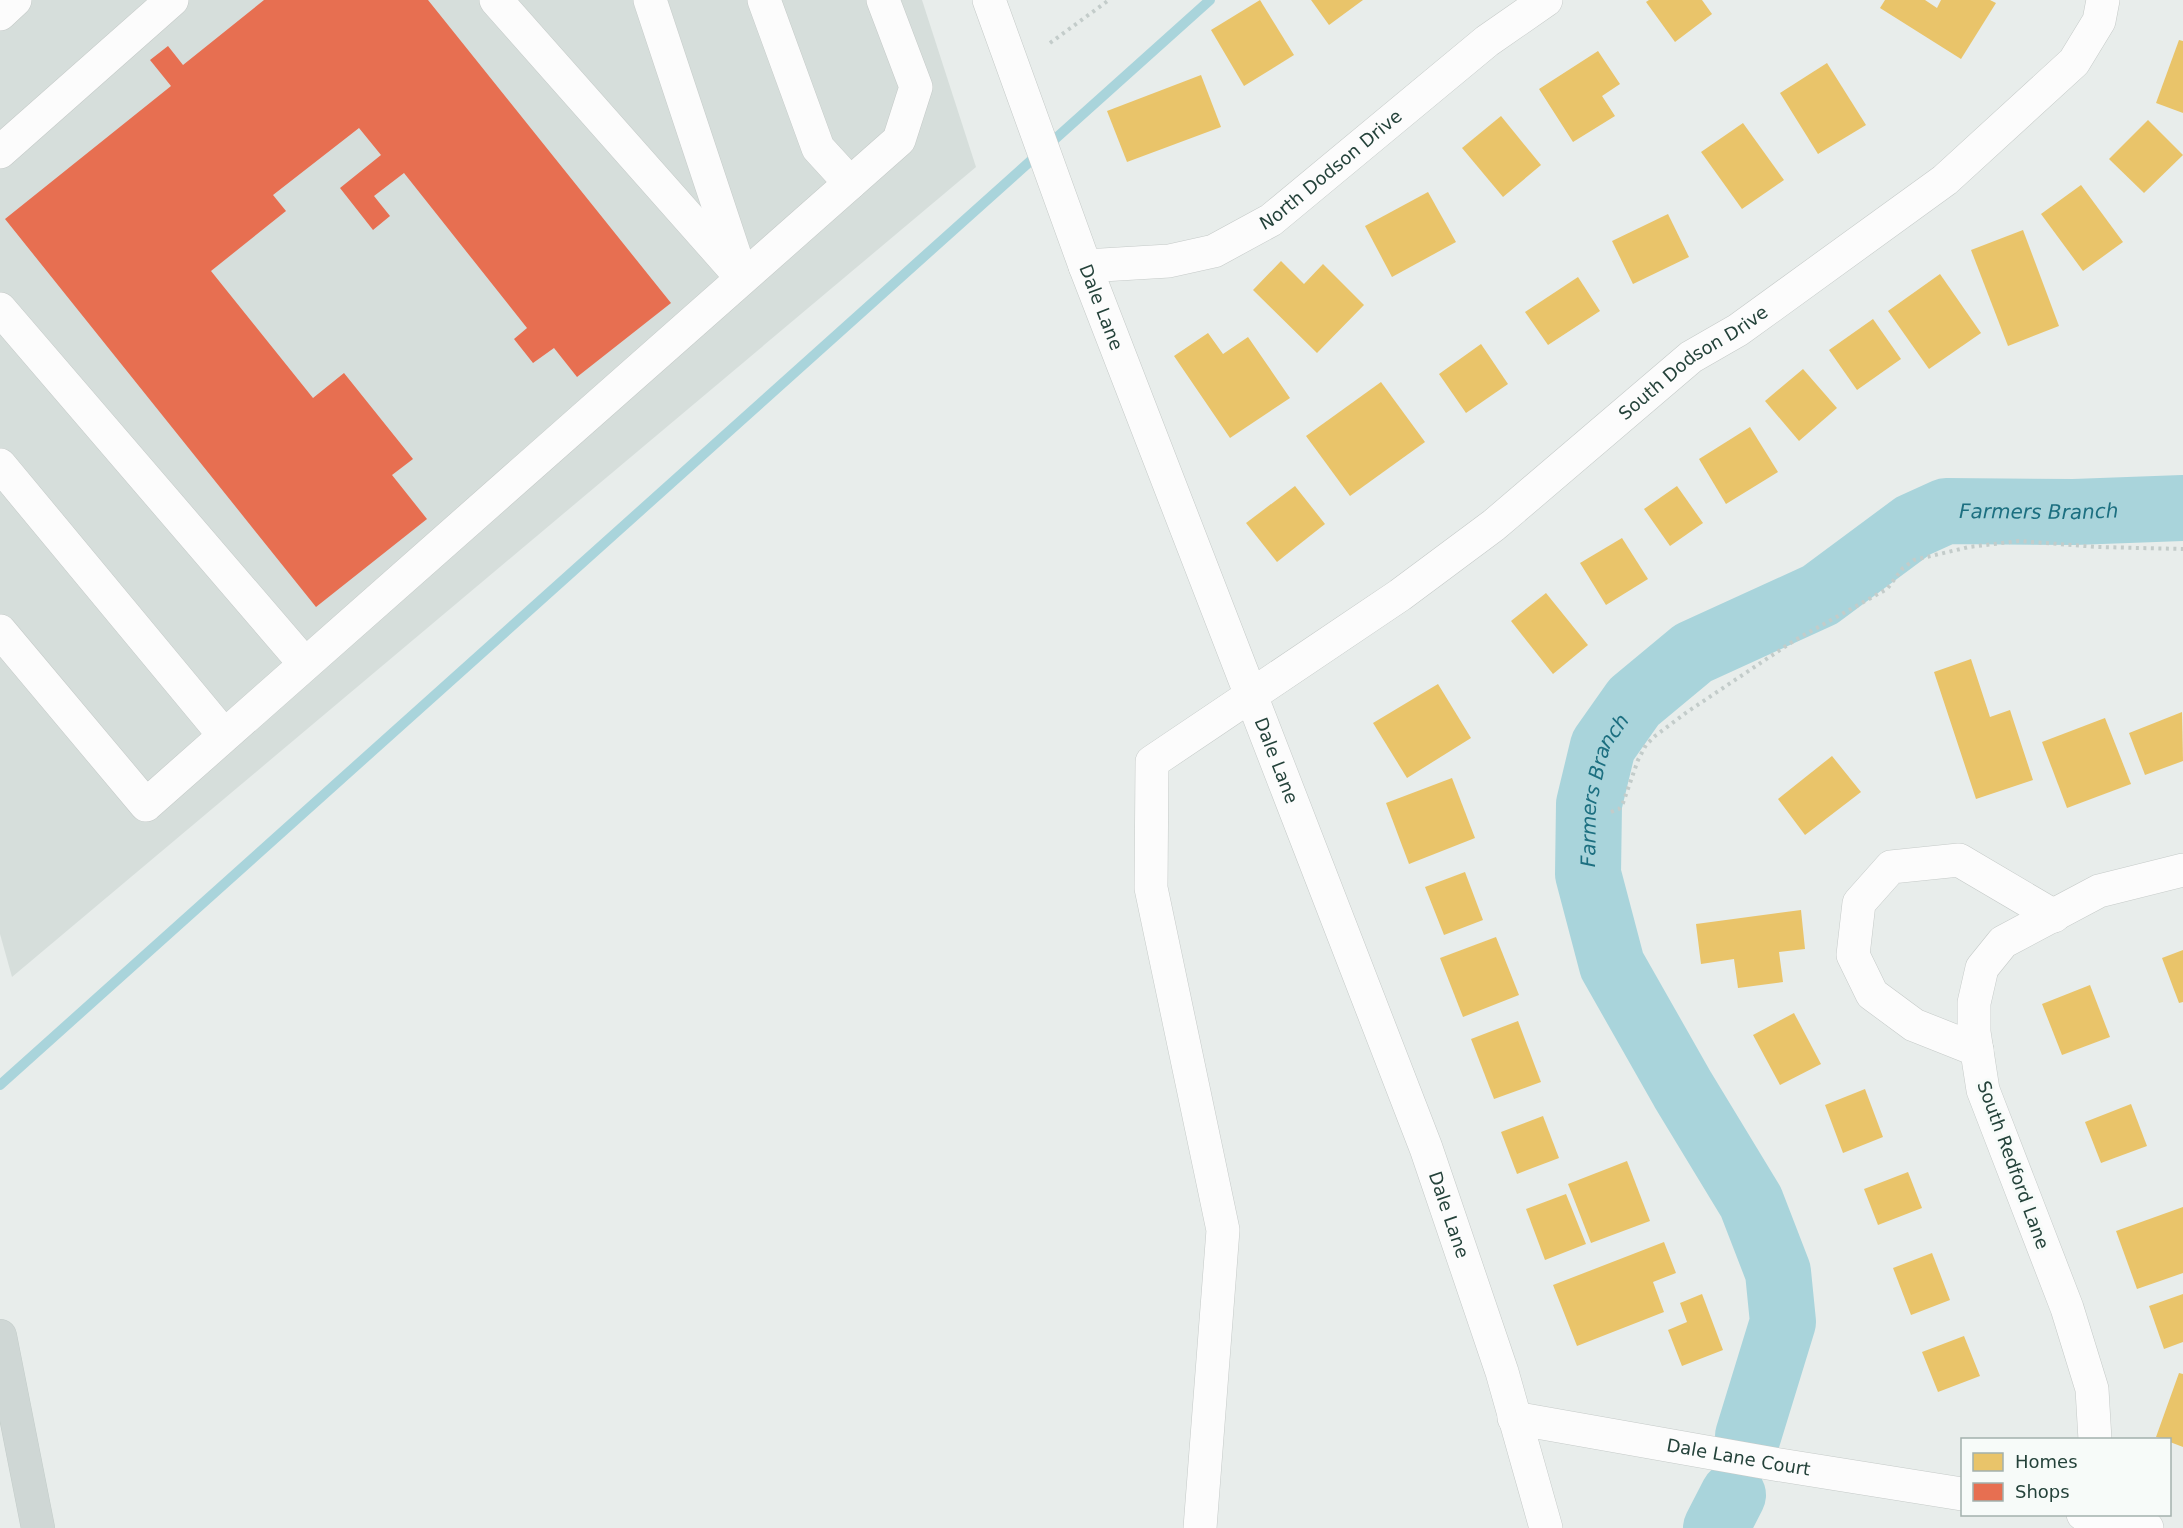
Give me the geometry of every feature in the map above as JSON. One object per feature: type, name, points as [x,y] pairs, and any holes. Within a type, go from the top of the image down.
[{"type":"main road","points":[[0,1336],[38,1528]]},
{"type":"street","points":[[0,14],[15,0]]},
{"type":"street","points":[[0,152],[172,0]]},
{"type":"street","points":[[496,0],[742,278]]},
{"type":"street","points":[[650,0],[742,278]]},
{"type":"street","points":[[764,0],[818,148],[850,183]]},
{"type":"street","points":[[0,631],[146,805],[899,140],[916,87],[883,0]]},
{"type":"street","name":"Dale Lane","points":[[989,0],[1085,266],[1426,1148],[1502,1372],[1546,1528]]},
{"type":"street","name":"North Dodson Drive","points":[[1085,266],[1169,261],[1214,251],[1271,220],[1487,41],[1546,0]]},
{"type":"street","name":"South Dodson Drive","points":[[1200,1528],[1223,1230],[1151,888],[1152,762],[1400,595],[1494,525],[1691,357],[1738,330],[1945,180],[2074,62],[2098,21],[2103,0]]},
{"type":"street","points":[[0,309],[305,664]]},
{"type":"street","points":[[0,465],[224,735]]},
{"type":"street","points":[[1977,1050],[1914,1025],[1872,994],[1853,955],[1859,903],[1891,867],[1959,860],[2054,916]]},
{"type":"street","name":"South Redford Lane","points":[[2095,1438],[2092,1389],[2067,1308],[1983,1090],[1974,1032],[1974,1003],[1982,968],[2003,942],[2099,891],[2183,870]]},
{"type":"street","name":"Dale Lane Court","points":[[1514,1418],[1774,1464],[1961,1494]]},
{"type":"street","points":[[2088,1516],[2147,1528]]},
{"type":"path","points":[[1050,43],[1109,0]]},
{"type":"path","points":[[1611,812],[1619,809],[1623,803],[1638,760],[1646,745],[1655,736],[1795,640],[1887,589],[1903,568],[1914,561],[1969,548],[2019,542],[2183,549]]},
{"type":"shaded area","points":[[0,0],[922,0],[976,167],[12,977],[0,934]]},
{"type":"building: Homes","points":[[1260,0],[1294,55],[1244,86],[1211,30]]},
{"type":"building: Homes","points":[[1311,0],[1363,0],[1329,25]]},
{"type":"building: Homes","points":[[1649,0],[1702,0],[1712,14],[1675,42],[1646,2]]},
{"type":"building: Homes","points":[[1885,0],[1925,0],[1937,8],[1941,0],[1990,0],[1996,3],[1961,59],[1880,8]]},
{"type":"building: Homes","points":[[2179,40],[2183,41],[2183,113],[2156,103]]},
{"type":"building: Homes","points":[[1598,51],[1620,84],[1602,96],[1615,116],[1573,142],[1539,89]]},
{"type":"building: Homes","points":[[1827,63],[1866,125],[1818,154],[1780,93]]},
{"type":"building: Homes","points":[[1201,75],[1221,127],[1127,162],[1107,111]]},
{"type":"building: Homes","points":[[1501,116],[1541,165],[1503,197],[1462,148]]},
{"type":"building: Homes","points":[[2148,120],[2183,155],[2144,193],[2109,159]]},
{"type":"building: Homes","points":[[1743,123],[1784,180],[1742,209],[1701,152]]},
{"type":"building: Homes","points":[[2081,185],[2123,242],[2083,271],[2041,214]]},
{"type":"building: Homes","points":[[1428,192],[1456,242],[1392,277],[1365,226]]},
{"type":"building: Homes","points":[[1668,214],[1689,257],[1633,284],[1612,241]]},
{"type":"building: Homes","points":[[2023,230],[2059,326],[2008,346],[1971,250]]},
{"type":"building: Homes","points":[[1281,261],[1304,284],[1323,264],[1364,305],[1317,353],[1253,290]]},
{"type":"building: Homes","points":[[1940,274],[1981,333],[1929,369],[1888,311]]},
{"type":"building: Homes","points":[[1578,277],[1600,311],[1548,345],[1525,312]]},
{"type":"building: Homes","points":[[1873,319],[1901,359],[1857,390],[1829,350]]},
{"type":"building: Homes","points":[[1208,333],[1223,354],[1248,337],[1290,398],[1230,438],[1174,356]]},
{"type":"building: Homes","points":[[1481,344],[1508,384],[1466,413],[1439,374]]},
{"type":"building: Homes","points":[[1803,369],[1837,408],[1799,441],[1765,401]]},
{"type":"building: Homes","points":[[1381,382],[1425,442],[1350,496],[1306,436]]},
{"type":"building: Homes","points":[[1750,427],[1778,472],[1726,504],[1699,459]]},
{"type":"building: Homes","points":[[1295,486],[1325,524],[1277,562],[1246,523]]},
{"type":"building: Homes","points":[[1677,486],[1703,523],[1670,546],[1644,509]]},
{"type":"building: Homes","points":[[1622,538],[1648,579],[1606,605],[1580,563]]},
{"type":"building: Homes","points":[[1546,593],[1588,645],[1553,674],[1511,621]]},
{"type":"building: Homes","points":[[1971,659],[1990,717],[2010,710],[2033,780],[1976,799],[1934,672]]},
{"type":"building: Homes","points":[[1438,684],[1471,738],[1407,778],[1373,723]]},
{"type":"building: Homes","points":[[2182,712],[2183,761],[2145,775],[2129,733]]},
{"type":"building: Homes","points":[[2105,718],[2131,784],[2067,808],[2042,742]]},
{"type":"building: Homes","points":[[1832,756],[1861,792],[1805,835],[1778,799]]},
{"type":"building: Homes","points":[[1452,778],[1475,838],[1409,864],[1386,803]]},
{"type":"building: Homes","points":[[1465,872],[1483,920],[1444,935],[1425,887]]},
{"type":"building: Homes","points":[[1801,910],[1805,949],[1779,952],[1783,982],[1738,988],[1734,959],[1701,964],[1696,924]]},
{"type":"building: Homes","points":[[1496,937],[1519,995],[1463,1017],[1440,958]]},
{"type":"building: Homes","points":[[2183,950],[2183,1002],[2179,1003],[2162,958]]},
{"type":"building: Homes","points":[[2090,985],[2110,1037],[2062,1055],[2042,1004]]},
{"type":"building: Homes","points":[[1794,1013],[1821,1064],[1780,1085],[1753,1035]]},
{"type":"building: Homes","points":[[1518,1021],[1541,1082],[1494,1099],[1471,1039]]},
{"type":"building: Homes","points":[[1865,1089],[1883,1137],[1843,1153],[1825,1105]]},
{"type":"building: Homes","points":[[2131,1104],[2147,1146],[2101,1163],[2085,1122]]},
{"type":"building: Homes","points":[[1543,1116],[1559,1158],[1517,1174],[1501,1132]]},
{"type":"building: Homes","points":[[1627,1161],[1650,1221],[1591,1243],[1568,1184]]},
{"type":"building: Homes","points":[[1908,1172],[1922,1208],[1878,1225],[1864,1189]]},
{"type":"building: Homes","points":[[1566,1194],[1586,1244],[1545,1260],[1526,1209]]},
{"type":"building: Homes","points":[[2183,1207],[2183,1273],[2137,1289],[2116,1231]]},
{"type":"building: Homes","points":[[1664,1242],[1676,1273],[1653,1282],[1664,1312],[1577,1346],[1553,1285]]},
{"type":"building: Homes","points":[[1932,1253],[1950,1300],[1911,1315],[1893,1268]]},
{"type":"building: Homes","points":[[1702,1294],[1723,1350],[1682,1366],[1668,1330],[1687,1322],[1680,1303]]},
{"type":"building: Homes","points":[[2183,1294],[2183,1342],[2164,1349],[2149,1306]]},
{"type":"building: Homes","points":[[1964,1336],[1980,1376],[1938,1392],[1922,1352]]},
{"type":"building: Homes","points":[[2179,1373],[2183,1374],[2183,1447],[2171,1442],[2171,1438],[2156,1437]]},
{"type":"building: Shops","points":[[264,0],[428,0],[671,303],[577,377],[554,348],[533,363],[514,339],[527,328],[404,173],[374,196],[390,216],[373,230],[340,188],[381,155],[359,128],[273,195],[286,211],[211,271],[313,398],[344,373],[413,459],[392,475],[427,519],[316,607],[5,219],[171,86],[150,60],[168,46],[183,65]]},
{"type":"waterway","points":[[0,1085],[1210,0]]},
{"type":"waterway","name":"Farmers Branch","points":[[1748,1436],[1783,1322],[1778,1272],[1751,1202],[1683,1090],[1612,965],[1588,874],[1589,804],[1603,746],[1634,702],[1693,653],[1820,595],[1913,526],[1946,511],[2074,512],[2183,508]]},
{"type":"waterway","name":"Farmers Branch","points":[[1716,1528],[1733,1495]]}]
